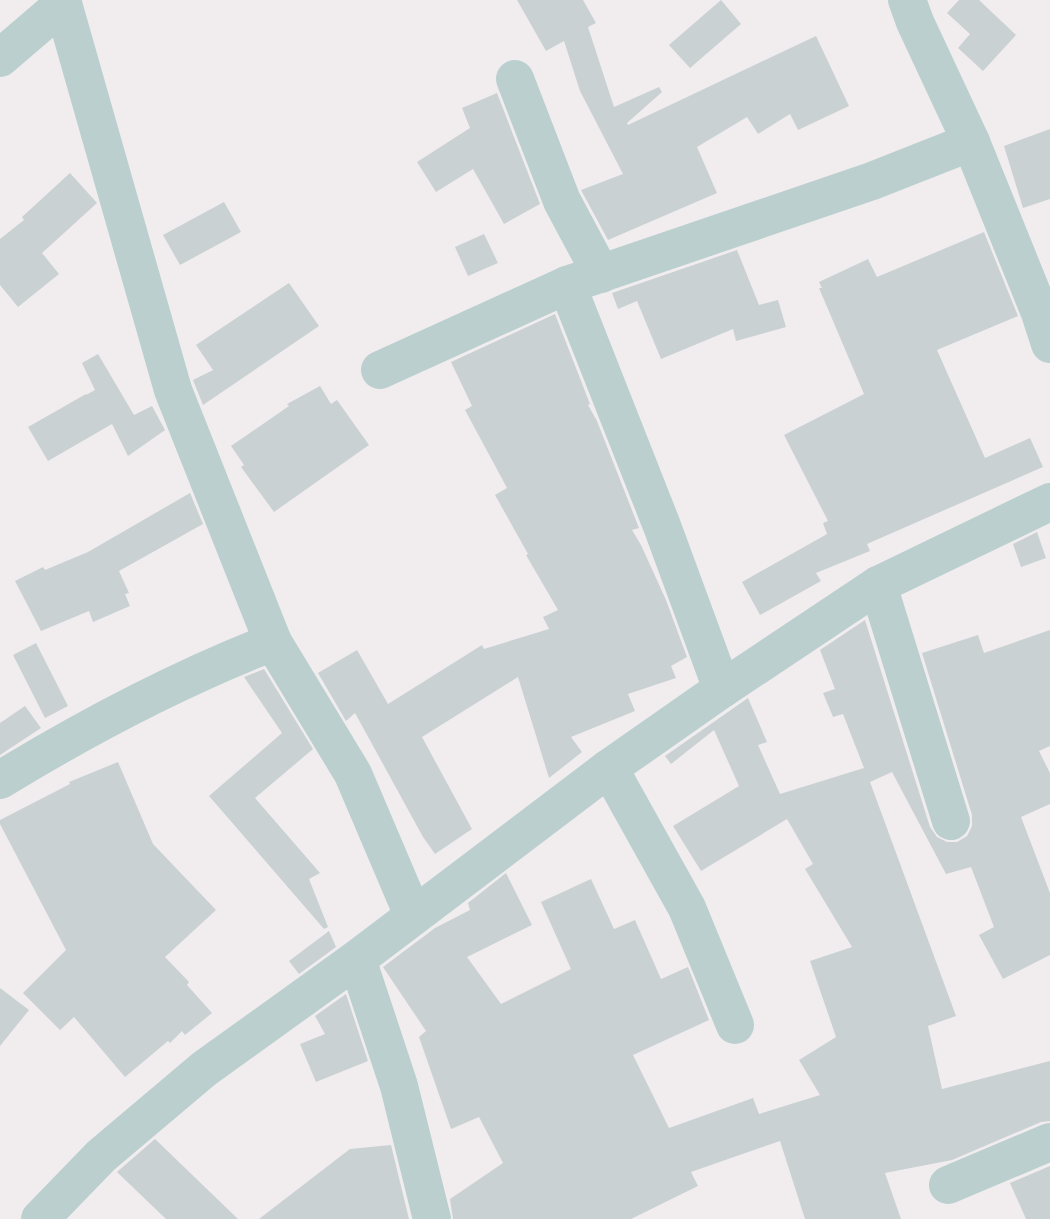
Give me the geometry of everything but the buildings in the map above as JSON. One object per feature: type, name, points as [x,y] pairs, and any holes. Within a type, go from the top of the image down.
[{"type":"street","points":[[0,58],[62,2],[173,390],[273,642],[353,774],[413,915]]},
{"type":"street","points":[[916,7],[1047,322]]},
{"type":"street","points":[[515,79],[562,201],[657,513],[722,689]]},
{"type":"street","points":[[380,370],[584,280],[872,181],[971,142]]},
{"type":"street","points":[[40,1219],[101,1156],[204,1069],[356,959],[609,768],[878,585],[1050,502]]},
{"type":"street","points":[[878,585],[951,821]]},
{"type":"street","points":[[0,780],[121,711],[225,661],[273,642]]},
{"type":"street","points":[[609,768],[687,908],[735,1025]]},
{"type":"street","points":[[356,959],[399,1086],[432,1219]]},
{"type":"street","points":[[948,1185],[1050,1142]]}]
